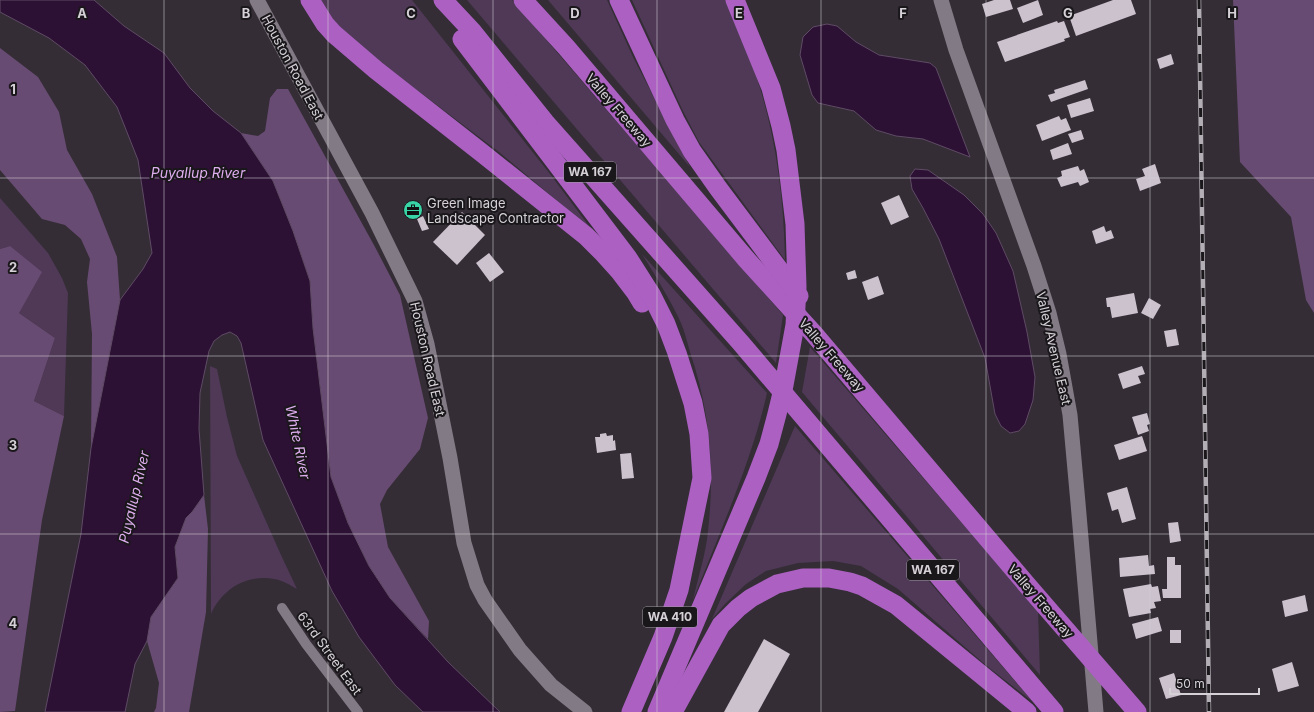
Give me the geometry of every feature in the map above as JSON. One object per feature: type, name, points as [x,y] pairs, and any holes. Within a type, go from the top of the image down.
[{"type":"highway","points":[[310,0],[325,24],[334,34],[376,70],[586,236],[620,272],[636,293],[655,328],[667,356],[681,404],[687,434],[692,479],[689,505],[691,534]]},
{"type":"highway","points":[[432,0],[628,258],[651,294],[666,324],[693,403],[699,434],[702,478],[691,534]]},
{"type":"highway","name":"WA 167","points":[[443,0],[472,31],[545,122],[740,342],[1049,706]]},
{"type":"highway","name":"Valley Freeway","points":[[523,0],[566,47],[746,259],[840,364],[1027,585],[1137,712]]},
{"type":"highway","points":[[619,0],[675,120],[692,151],[804,302],[814,334]]},
{"type":"highway","points":[[656,712],[736,528],[764,458],[784,385],[795,325],[797,287],[795,224],[786,150],[770,88],[735,0]]},
{"type":"highway","name":"WA 410","points":[[634,704],[663,637],[679,590],[691,534]]},
{"type":"highway","points":[[673,712],[721,625],[738,608],[751,598],[777,584],[802,578],[829,578],[850,582],[862,586],[896,605],[1027,712]]},
{"type":"street","name":"Houston Road East","points":[[257,0],[372,213],[416,301],[427,344],[448,443],[464,544],[477,585],[485,600],[520,650],[551,685],[585,712]]},
{"type":"street","name":"Valley Avenue East","points":[[941,0],[956,50],[1034,266],[1059,354],[1070,415],[1096,712]]},
{"type":"street","name":"63rd Street East","points":[[282,608],[306,644],[358,712]]},
{"type":"shaded area","points":[[320,0],[412,0],[550,174],[592,230],[499,152],[380,62],[344,32],[324,9]]},
{"type":"shaded area","points":[[467,0],[512,0],[783,315],[776,363]]},
{"type":"shaded area","points":[[548,0],[607,0],[633,57],[690,167]]},
{"type":"shaded area","points":[[632,0],[726,0],[756,77],[771,130],[781,195],[785,260],[699,142],[682,109]]},
{"type":"shaded area","points":[[1233,0],[1314,0],[1314,313],[1306,300],[1291,217],[1240,162]]},
{"type":"shaded area","points":[[0,48],[38,77],[59,112],[67,150],[92,194],[117,257],[120,300],[91,448],[92,334],[87,282],[90,259],[81,239],[65,225],[42,219],[0,170]]},
{"type":"shaded area","points":[[277,89],[288,89],[400,295],[428,418],[420,449],[387,490],[380,504],[388,547],[429,621],[428,639],[390,598],[369,566],[348,523],[331,477],[313,328],[310,281],[293,231],[273,181],[241,133],[258,136],[265,131],[270,98]]},
{"type":"shaded area","points":[[0,198],[48,253],[62,278],[68,293],[64,416],[34,401],[55,338],[19,313],[10,246],[0,249]]},
{"type":"shaded area","points":[[10,246],[42,272],[19,313],[55,338],[34,401],[64,416],[42,520],[15,711],[0,712],[0,249]]},
{"type":"shaded area","points":[[642,254],[767,393],[744,472],[693,600],[706,548],[710,508],[711,463],[706,418],[697,374],[682,326],[668,297]]},
{"type":"shaded area","points":[[810,347],[1038,611],[1040,675],[802,392]]},
{"type":"shaded area","points":[[210,366],[217,369],[237,456],[297,589],[274,579],[264,578],[245,581],[236,585],[222,597],[211,614]]},
{"type":"shaded area","points":[[795,426],[1033,702],[988,667],[898,589],[861,566],[833,561],[798,563],[766,571],[746,584],[712,619]]},
{"type":"shaded area","points":[[204,495],[208,529],[206,612],[189,712],[154,712],[156,708],[159,683],[147,641],[151,617],[178,578],[175,547],[186,518]]},
{"type":"water","name":"Puyallup River","points":[[0,0],[94,0],[124,26],[164,53],[190,88],[213,111],[241,133],[273,181],[293,231],[310,281],[313,328],[331,477],[348,523],[369,566],[390,598],[448,662],[500,712],[423,712],[395,685],[359,637],[332,591],[263,440],[241,343],[237,336],[230,332],[222,335],[214,341],[209,351],[200,393],[199,429],[204,495],[186,518],[175,547],[178,578],[151,617],[147,641],[135,664],[125,712],[45,712],[81,534],[91,448],[120,300],[143,269],[152,253],[138,160],[117,107],[85,65],[49,38],[0,12]]},
{"type":"water","points":[[827,24],[837,26],[856,42],[879,55],[930,63],[936,68],[970,157],[923,139],[896,136],[876,130],[854,111],[818,103],[812,95],[800,55],[803,37],[813,27]]},
{"type":"water","points":[[915,169],[928,170],[964,195],[983,214],[996,233],[1013,271],[1027,332],[1035,377],[1033,400],[1025,424],[1019,431],[1010,433],[1001,426],[995,414],[985,358],[939,239],[912,189],[910,176]]},
{"type":"building","points":[[994,0],[1010,0],[1013,9],[986,17],[982,4]]},
{"type":"building","points":[[1038,0],[1043,15],[1023,23],[1017,8]]},
{"type":"building","points":[[1113,0],[1131,0],[1136,14],[1076,36],[1069,16]]},
{"type":"building","points":[[1057,21],[1058,23],[1064,21],[1070,37],[1064,39],[1065,41],[1005,62],[997,42]]},
{"type":"building","points":[[1171,54],[1174,64],[1160,69],[1157,59]]},
{"type":"building","points":[[1085,80],[1088,89],[1051,102],[1048,95],[1055,93],[1054,90]]},
{"type":"building","points":[[1090,98],[1094,111],[1071,118],[1067,105]]},
{"type":"building","points":[[1059,116],[1061,120],[1066,118],[1071,130],[1042,141],[1036,125]]},
{"type":"building","points":[[1081,130],[1084,139],[1072,143],[1068,134]]},
{"type":"building","points":[[1068,143],[1072,154],[1053,160],[1050,150]]},
{"type":"building","points":[[1155,164],[1161,183],[1140,191],[1136,179],[1145,176],[1142,169]]},
{"type":"building","points":[[1078,166],[1080,171],[1084,169],[1089,182],[1080,186],[1078,182],[1061,187],[1057,178],[1062,176],[1061,171]]},
{"type":"building","points":[[899,195],[909,217],[891,225],[881,203]]},
{"type":"building","points":[[462,212],[485,235],[457,265],[433,242]]},
{"type":"building","points":[[423,216],[429,229],[422,231],[417,219]]},
{"type":"building","points":[[1104,226],[1106,232],[1111,230],[1114,238],[1096,244],[1092,231]]},
{"type":"building","points":[[489,253],[504,272],[490,282],[476,263]]},
{"type":"building","points":[[855,270],[857,278],[848,280],[846,273]]},
{"type":"building","points":[[878,276],[884,294],[868,300],[862,282]]},
{"type":"building","points":[[1134,293],[1138,313],[1112,318],[1110,307],[1107,307],[1106,298]]},
{"type":"building","points":[[1149,298],[1161,305],[1153,319],[1141,313]]},
{"type":"building","points":[[1176,329],[1179,345],[1167,347],[1164,331]]},
{"type":"building","points":[[1142,366],[1145,374],[1138,376],[1141,383],[1123,389],[1118,374]]},
{"type":"building","points":[[1147,413],[1150,424],[1147,425],[1149,431],[1138,435],[1132,417]]},
{"type":"building","points":[[606,433],[607,436],[613,435],[616,450],[597,453],[595,437],[600,437],[600,434]]},
{"type":"building","points":[[1142,436],[1147,451],[1119,460],[1114,445]]},
{"type":"building","points":[[631,453],[634,478],[622,479],[620,454]]},
{"type":"building","points":[[1127,487],[1136,519],[1122,523],[1118,509],[1112,511],[1107,493]]},
{"type":"building","points":[[1178,522],[1181,541],[1170,543],[1168,523]]},
{"type":"building","points":[[1148,555],[1149,566],[1154,565],[1155,574],[1120,577],[1119,558]]},
{"type":"building","points":[[1167,557],[1175,557],[1175,565],[1181,565],[1181,598],[1163,598],[1162,589],[1167,589]]},
{"type":"building","points":[[1151,584],[1152,587],[1158,586],[1161,601],[1154,602],[1156,608],[1150,609],[1151,613],[1129,617],[1123,589]]},
{"type":"building","points":[[1305,595],[1308,611],[1285,617],[1282,601]]},
{"type":"building","points":[[1158,617],[1162,631],[1136,639],[1132,624]]},
{"type":"building","points":[[1170,630],[1181,630],[1181,643],[1170,643]]},
{"type":"building","points":[[764,639],[790,654],[758,712],[724,712]]},
{"type":"building","points":[[1292,662],[1299,686],[1278,692],[1272,669]]},
{"type":"building","points":[[1174,673],[1181,695],[1166,699],[1159,678]]},
{"type":"railway","points":[[1199,0],[1209,712]]},
{"type":"place","name":"Green Image Landscape Contractor","points":[[413,210]]},
{"type":"water label","name":"White River","points":[[298,442]]}]
